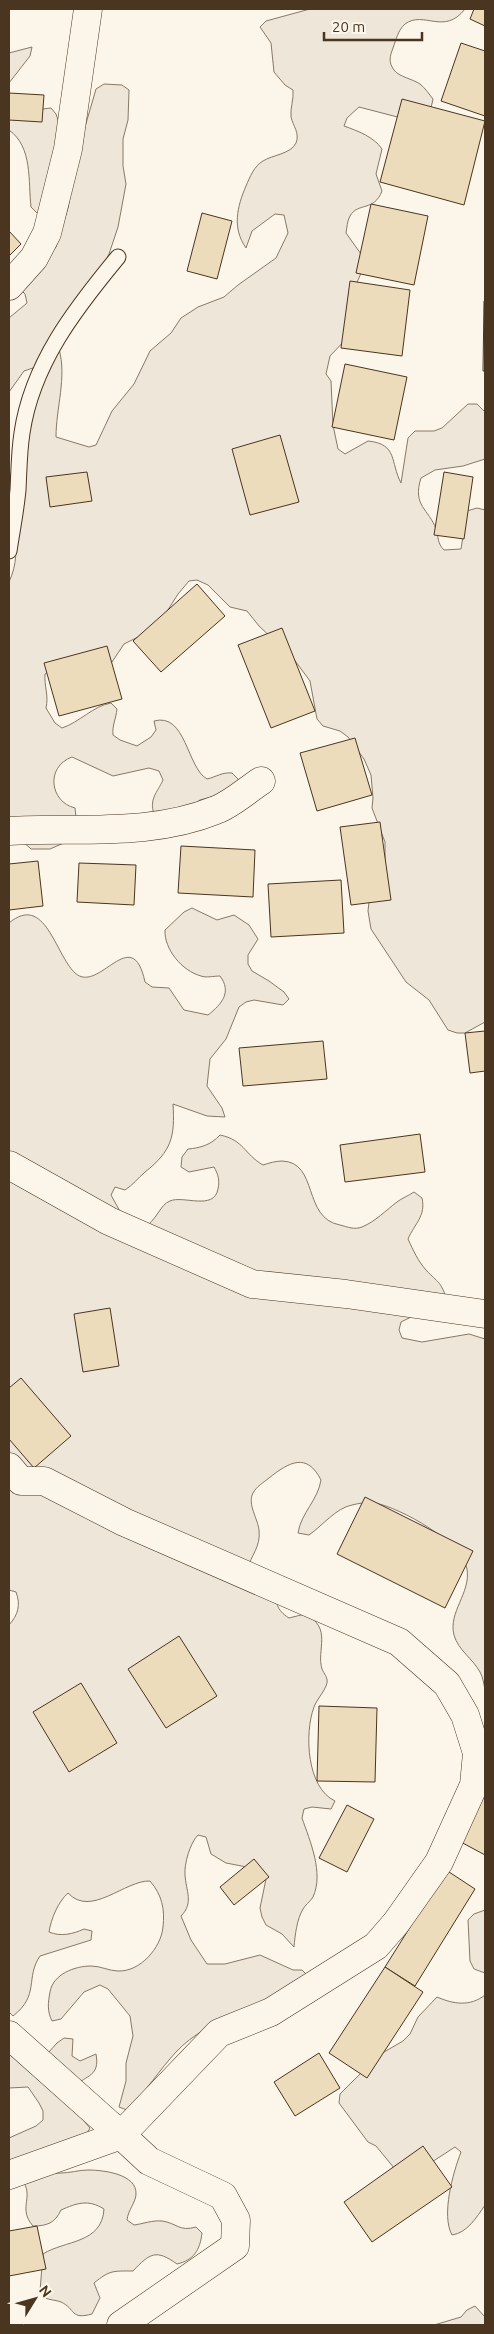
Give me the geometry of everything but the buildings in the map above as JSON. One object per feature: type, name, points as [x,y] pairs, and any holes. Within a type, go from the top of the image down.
[{"type":"street","points":[[9,286],[34,258],[47,233],[68,149],[88,9]]},
{"type":"street","points":[[9,831],[87,832],[184,820],[217,810],[260,781]]},
{"type":"street","points":[[9,1165],[109,1221],[252,1284],[346,1294],[485,1314]]},
{"type":"street","points":[[9,1468],[21,1481],[44,1481],[124,1522],[399,1642],[447,1684],[465,1715],[477,1753],[474,1785],[438,1862],[396,1923],[376,1946],[271,2012],[219,2033],[121,2135],[9,2175]]},
{"type":"street","points":[[9,2035],[149,2161],[223,2196],[236,2220],[235,2246],[121,2325]]},
{"type":"lane","points":[[9,551],[17,492],[22,432],[35,385],[51,348],[77,307],[118,257]]},
{"type":"shaded area","points":[[310,9],[465,9],[457,17],[449,21],[412,20],[405,24],[399,32],[390,56],[390,62],[394,70],[424,87],[433,99],[431,108],[409,120],[359,107],[347,118],[344,126],[370,138],[382,149],[376,174],[382,191],[375,202],[357,209],[348,220],[346,233],[366,261],[356,285],[348,337],[330,356],[326,374],[331,381],[333,425],[338,449],[345,454],[368,441],[384,446],[392,455],[401,483],[408,438],[415,431],[434,431],[442,428],[468,404],[477,404],[485,412],[485,459],[463,466],[435,470],[421,478],[419,487],[420,501],[433,522],[439,543],[444,550],[461,549],[467,511],[477,508],[485,510],[485,1022],[465,1033],[448,1030],[429,1000],[406,982],[371,929],[368,911],[369,902],[385,870],[385,842],[372,808],[371,775],[364,759],[348,737],[340,731],[323,726],[317,719],[310,681],[293,658],[259,626],[247,611],[230,607],[208,585],[197,580],[189,581],[164,616],[146,633],[124,644],[110,665],[52,670],[45,674],[46,708],[55,723],[62,728],[98,707],[111,703],[117,709],[113,735],[120,740],[137,746],[151,737],[156,730],[154,721],[165,720],[180,732],[200,773],[207,779],[232,773],[238,779],[240,789],[200,800],[178,815],[154,814],[153,800],[163,780],[159,771],[149,768],[113,776],[72,757],[63,762],[54,776],[56,792],[60,799],[75,808],[76,817],[66,842],[50,849],[31,849],[9,829],[9,582],[16,556],[10,511],[9,485],[14,465],[29,438],[34,389],[33,368],[24,371],[9,392],[9,318],[27,303],[25,294],[19,288],[56,247],[68,208],[80,144],[96,89],[104,84],[122,85],[129,90],[128,120],[123,139],[123,166],[126,184],[118,227],[109,254],[59,349],[62,382],[56,437],[89,447],[96,445],[112,411],[134,384],[150,351],[171,333],[181,318],[198,307],[224,297],[276,258],[288,233],[284,215],[275,214],[252,231],[246,248],[237,225],[240,202],[255,169],[263,161],[290,150],[294,147],[297,139],[297,133],[291,117],[293,90],[285,85],[274,72],[271,43],[260,27],[266,21]]},
{"type":"shaded area","points":[[32,47],[30,56],[9,83],[9,53]]},
{"type":"shaded area","points":[[51,108],[56,114],[62,131],[39,215],[31,207],[26,155],[17,137],[9,130],[9,109],[17,112]]},
{"type":"shaded area","points":[[192,908],[217,920],[234,915],[249,925],[258,939],[248,955],[248,964],[252,971],[284,992],[289,999],[283,1005],[254,1000],[246,1002],[239,1007],[226,1039],[210,1059],[207,1086],[222,1108],[225,1117],[207,1116],[173,1104],[172,1134],[166,1150],[131,1186],[125,1190],[115,1187],[111,1195],[127,1224],[143,1228],[170,1201],[204,1201],[211,1199],[215,1196],[219,1186],[217,1172],[214,1167],[189,1172],[181,1167],[182,1157],[188,1149],[205,1145],[220,1135],[234,1140],[263,1165],[280,1161],[294,1164],[301,1170],[307,1180],[320,1212],[328,1220],[340,1225],[359,1228],[367,1225],[414,1192],[422,1198],[421,1215],[408,1239],[421,1263],[440,1285],[447,1299],[401,1322],[399,1330],[402,1338],[422,1342],[469,1334],[485,1339],[485,1690],[480,1672],[459,1645],[454,1635],[454,1618],[466,1586],[467,1569],[463,1559],[443,1538],[414,1519],[375,1503],[361,1503],[346,1507],[309,1535],[298,1533],[302,1519],[317,1494],[321,1480],[316,1471],[304,1463],[297,1462],[276,1472],[256,1489],[251,1497],[251,1502],[258,1526],[259,1541],[247,1570],[275,1589],[281,1612],[289,1618],[305,1614],[319,1626],[322,1640],[321,1662],[327,1683],[314,1707],[311,1718],[309,1731],[310,1759],[318,1785],[335,1801],[331,1809],[312,1807],[304,1809],[302,1818],[315,1857],[317,1878],[313,1897],[299,1917],[294,1947],[282,1934],[266,1925],[262,1917],[260,1908],[266,1879],[252,1868],[226,1863],[211,1854],[206,1837],[198,1835],[192,1843],[188,1854],[185,1870],[188,1902],[181,1916],[191,1940],[207,1964],[225,1964],[260,1955],[293,1970],[302,1970],[308,1976],[306,1985],[220,2021],[189,2040],[170,2058],[127,2110],[119,2107],[126,2081],[126,2063],[133,2036],[130,2016],[108,1989],[100,1985],[84,1992],[61,2019],[52,2021],[49,2000],[55,1980],[72,1969],[91,1966],[115,1971],[126,1970],[134,1968],[141,1963],[154,1950],[161,1935],[164,1920],[160,1897],[150,1881],[140,1882],[108,1896],[87,1902],[77,1900],[68,1893],[56,1911],[49,1932],[67,1934],[84,1929],[92,1931],[91,1940],[40,1956],[33,1972],[26,2001],[13,2016],[9,2012],[9,1625],[16,1614],[18,1597],[16,1592],[9,1590],[9,923],[21,916],[32,915],[48,930],[75,973],[84,977],[94,975],[123,958],[132,958],[139,965],[145,982],[152,987],[169,988],[184,1010],[208,1015],[224,997],[224,982],[220,976],[203,977],[187,969],[175,958],[165,937],[165,930],[184,912]]},
{"type":"shaded area","points":[[485,1910],[485,1973],[474,1969],[470,1961],[468,1920],[474,1914]]},
{"type":"shaded area","points":[[485,1995],[485,2205],[467,2228],[452,2235],[448,2217],[449,2194],[461,2152],[455,2147],[418,2171],[399,2174],[376,2146],[368,2142],[339,2103],[340,2094],[379,2055],[403,2041],[410,2034],[418,2017],[437,1997],[455,2003],[467,2003]]},
{"type":"shaded area","points":[[9,2038],[39,2063],[64,2038],[73,2039],[72,2056],[80,2061],[96,2054],[97,2061],[94,2071],[74,2087],[67,2101],[90,2128],[86,2135],[41,2171],[68,2173],[94,2170],[118,2174],[131,2182],[135,2187],[136,2197],[127,2220],[134,2225],[162,2221],[182,2228],[196,2227],[202,2233],[198,2249],[188,2260],[177,2264],[164,2256],[154,2255],[144,2260],[133,2271],[112,2272],[99,2279],[94,2283],[100,2298],[92,2314],[76,2315],[61,2302],[45,2298],[40,2291],[43,2254],[90,2235],[97,2229],[102,2220],[104,2209],[93,2204],[82,2203],[61,2210],[53,2221],[46,2224],[33,2226],[29,2220],[26,2209],[26,2188],[24,2183],[9,2169],[9,2138],[36,2126],[43,2120],[43,2111],[28,2087],[9,2088]]},
{"type":"shaded area","points":[[475,2306],[485,2317],[485,2325],[434,2325],[461,2317],[467,2310]]}]
